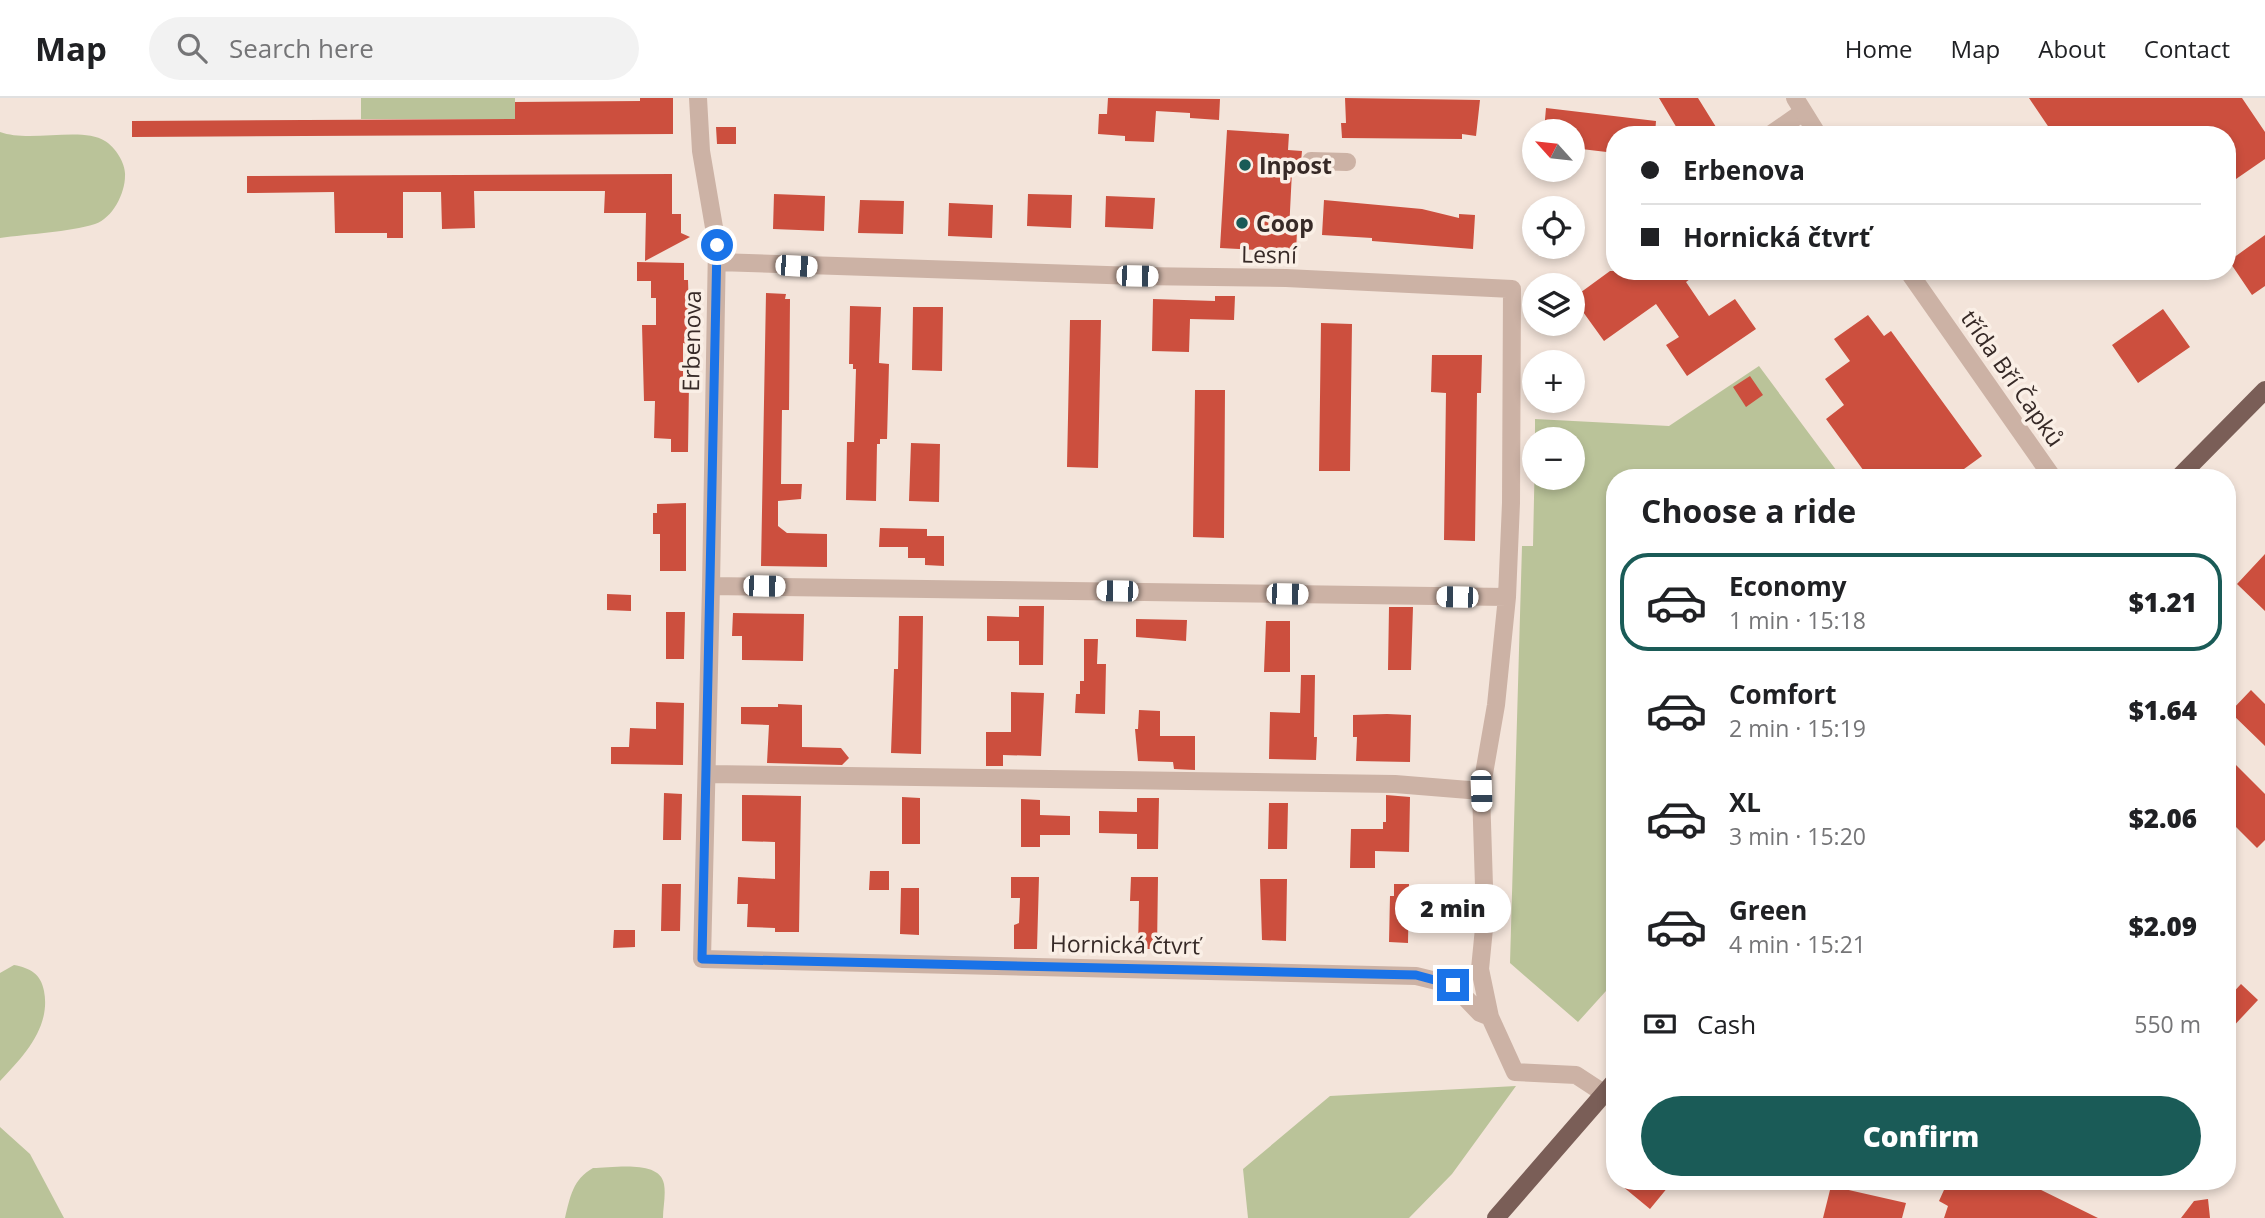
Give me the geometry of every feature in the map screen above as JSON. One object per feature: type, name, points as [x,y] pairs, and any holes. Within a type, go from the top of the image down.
[{"type":"main road","points":[[2187,469],[2265,390]]},
{"type":"main road","points":[[1496,1218],[1606,1093]]},
{"type":"street","name":"Erbenova","points":[[698,98],[701,151],[717,239],[712,586]]},
{"type":"street","points":[[1779,126],[1799,105],[1812,126]]},
{"type":"street","points":[[1311,160],[1347,162]]},
{"type":"street","name":"Lesní","points":[[717,262],[1137,276],[1286,278],[1512,289],[1511,503],[1507,597]]},
{"type":"street","name":"třída Bří Čapků","points":[[1914,280],[2047,469]]},
{"type":"street","points":[[712,586],[1507,597],[1496,705],[1481,791],[1485,918],[1480,969],[1490,1017],[1515,1072],[1576,1075],[1606,1086]]},
{"type":"street","name":"Hornická čtvrť","points":[[712,586],[702,959],[1416,975],[1453,985]]},
{"type":"street","points":[[708,774],[1156,778],[1395,784],[1481,791]]},
{"type":"street","points":[[1480,969],[1453,985],[1480,1013],[1490,1017]]},
{"type":"green space","points":[[361,98],[515,98],[515,119],[361,119]]},
{"type":"green space","points":[[0,132],[26,136],[83,135],[105,141],[120,157],[125,171],[123,190],[117,204],[101,221],[85,227],[0,238]]},
{"type":"green space","points":[[1759,366],[1835,469],[1606,469],[1606,991],[1578,1022],[1510,963],[1522,546],[1533,546],[1534,490],[1585,490],[1585,427],[1535,427],[1535,419],[1669,426]]},
{"type":"green space","points":[[14,965],[30,970],[37,976],[43,985],[45,1004],[34,1040],[0,1081],[0,973]]},
{"type":"green space","points":[[1516,1086],[1452,1174],[1409,1218],[1248,1218],[1243,1169],[1330,1096]]},
{"type":"green space","points":[[0,1127],[30,1154],[64,1218],[0,1218]]},
{"type":"green space","points":[[593,1168],[645,1168],[661,1176],[665,1197],[663,1218],[565,1218],[577,1183]]},
{"type":"building","points":[[640,98],[673,98],[673,134],[132,137],[132,121],[515,119],[515,102],[640,101]]},
{"type":"building","points":[[1108,98],[1220,99],[1219,120],[1190,118],[1190,113],[1156,111],[1154,142],[1125,141],[1125,136],[1098,134],[1099,114],[1107,114]]},
{"type":"building","points":[[1345,98],[1480,100],[1476,136],[1462,134],[1462,139],[1342,138],[1341,123],[1346,123]]},
{"type":"building","points":[[1659,98],[1698,98],[1715,126],[1676,126]]},
{"type":"building","points":[[2029,98],[2242,98],[2265,132],[2265,159],[2236,179],[2236,126],[2048,126]]},
{"type":"building","points":[[1546,108],[1656,121],[1656,126],[1606,126],[1606,152],[1586,150],[1586,119],[1545,119]]},
{"type":"building","points":[[716,127],[736,127],[736,144],[717,144]]},
{"type":"building","points":[[1227,130],[1289,134],[1288,150],[1302,151],[1300,172],[1292,171],[1289,231],[1297,231],[1296,252],[1220,248]]},
{"type":"building","points":[[672,174],[672,214],[681,214],[681,233],[690,237],[645,261],[646,213],[604,213],[605,191],[474,191],[475,228],[442,229],[441,192],[403,192],[403,238],[387,238],[387,233],[335,233],[334,192],[247,193],[247,176]]},
{"type":"building","points":[[774,194],[825,196],[824,231],[773,229]]},
{"type":"building","points":[[1028,194],[1072,195],[1071,228],[1027,226]]},
{"type":"building","points":[[1106,196],[1155,198],[1153,229],[1105,227]]},
{"type":"building","points":[[860,200],[904,201],[903,234],[858,233]]},
{"type":"building","points":[[1324,200],[1422,209],[1459,218],[1459,214],[1475,215],[1473,249],[1322,235]]},
{"type":"building","points":[[949,203],[993,205],[992,238],[948,236]]},
{"type":"building","points":[[2265,235],[2265,286],[2252,295],[2236,271],[2236,256]]},
{"type":"building","points":[[637,262],[684,263],[684,280],[688,280],[689,316],[688,344],[683,343],[683,383],[689,383],[688,452],[671,452],[671,439],[654,438],[655,401],[644,401],[642,325],[656,325],[656,298],[651,298],[651,281],[637,281]]},
{"type":"building","points":[[1606,274],[1606,280],[1689,280],[1686,282],[1709,316],[1735,299],[1756,329],[1687,376],[1666,345],[1679,337],[1656,304],[1604,341],[1585,315],[1585,289]]},
{"type":"building","points":[[766,293],[786,294],[785,299],[790,299],[789,410],[782,410],[781,484],[802,484],[801,499],[778,501],[778,526],[787,533],[827,534],[827,567],[761,566]]},
{"type":"building","points":[[1215,296],[1235,296],[1234,320],[1190,319],[1189,352],[1152,351],[1153,299],[1215,301]]},
{"type":"building","points":[[850,306],[881,307],[879,363],[889,364],[887,439],[880,439],[880,444],[877,444],[876,501],[846,500],[847,442],[854,442],[856,369],[853,369],[853,364],[849,364]]},
{"type":"building","points":[[913,307],[943,307],[942,371],[912,370]]},
{"type":"building","points":[[2163,309],[2190,347],[2138,383],[2112,345]]},
{"type":"building","points":[[1868,315],[1884,336],[1891,331],[1982,456],[1964,469],[1862,469],[1826,419],[1844,405],[1825,379],[1850,361],[1834,339]]},
{"type":"building","points":[[1070,320],[1101,320],[1098,468],[1067,467]]},
{"type":"building","points":[[1321,323],[1352,324],[1350,471],[1319,471]]},
{"type":"building","points":[[1432,355],[1482,355],[1481,393],[1477,393],[1475,541],[1444,540],[1446,393],[1431,392]]},
{"type":"building","points":[[1750,376],[1763,395],[1746,407],[1733,387]]},
{"type":"building","points":[[1195,390],[1225,390],[1224,538],[1193,537]]},
{"type":"building","points":[[911,443],[940,444],[939,502],[909,501]]},
{"type":"building","points":[[686,503],[686,571],[660,571],[660,534],[653,534],[653,513],[657,513],[657,504]]},
{"type":"building","points":[[880,528],[927,529],[927,536],[944,536],[944,566],[925,565],[925,558],[908,558],[908,547],[879,547]]},
{"type":"building","points":[[2265,554],[2265,611],[2237,584]]},
{"type":"building","points":[[607,594],[631,595],[631,611],[607,610]]},
{"type":"building","points":[[1019,606],[1044,606],[1043,665],[1019,665],[1019,641],[987,641],[987,616],[1019,617]]},
{"type":"building","points":[[1389,607],[1413,607],[1411,670],[1388,670]]},
{"type":"building","points":[[666,612],[685,612],[684,659],[666,659]]},
{"type":"building","points":[[733,613],[804,614],[803,661],[742,660],[742,636],[732,636]]},
{"type":"building","points":[[899,616],[923,616],[921,754],[891,753]]},
{"type":"building","points":[[1136,619],[1187,620],[1186,641],[1136,637]]},
{"type":"building","points":[[1266,621],[1290,621],[1290,672],[1264,672]]},
{"type":"building","points":[[1084,639],[1098,639],[1097,664],[1106,664],[1105,714],[1075,713],[1076,694],[1080,694],[1080,681],[1084,681]]},
{"type":"building","points":[[1301,675],[1315,675],[1316,760],[1269,759],[1270,712],[1300,713]]},
{"type":"building","points":[[2251,690],[2265,704],[2265,746],[2236,718],[2236,706]]},
{"type":"building","points":[[1011,692],[1044,693],[1041,756],[1003,755],[1003,766],[986,766],[986,732],[1011,732]]},
{"type":"building","points":[[656,702],[684,703],[683,765],[611,764],[611,747],[629,747],[630,728],[656,729]]},
{"type":"building","points":[[778,704],[802,705],[802,747],[841,748],[849,758],[842,765],[767,763],[769,725],[741,724],[741,707],[778,707]]},
{"type":"building","points":[[1139,710],[1160,711],[1160,736],[1195,736],[1195,770],[1174,769],[1173,762],[1138,761],[1135,729],[1138,729]]},
{"type":"building","points":[[1353,715],[1411,715],[1410,762],[1356,761],[1357,737],[1353,737]]},
{"type":"building","points":[[2236,765],[2265,794],[2265,840],[2257,848],[2236,827]]},
{"type":"building","points":[[664,793],[682,794],[681,840],[663,840]]},
{"type":"building","points":[[742,795],[801,796],[799,932],[775,932],[775,928],[747,927],[748,904],[737,904],[738,877],[775,879],[775,842],[742,841]]},
{"type":"building","points":[[1386,795],[1410,797],[1409,852],[1375,851],[1375,868],[1350,868],[1351,829],[1383,829],[1383,822],[1386,822]]},
{"type":"building","points":[[902,797],[920,798],[920,844],[902,844]]},
{"type":"building","points":[[1137,798],[1159,798],[1158,849],[1137,849],[1137,834],[1099,833],[1099,811],[1137,812]]},
{"type":"building","points":[[1021,799],[1040,800],[1040,815],[1070,816],[1070,835],[1040,835],[1040,847],[1021,847]]},
{"type":"building","points":[[1269,803],[1288,803],[1287,849],[1268,849]]},
{"type":"building","points":[[870,871],[889,871],[889,890],[869,890]]},
{"type":"building","points":[[1011,877],[1039,877],[1037,949],[1014,949],[1014,925],[1019,923],[1020,898],[1011,898]]},
{"type":"building","points":[[1131,877],[1158,877],[1157,949],[1138,949],[1139,901],[1130,901]]},
{"type":"building","points":[[1260,879],[1287,879],[1286,941],[1262,940]]},
{"type":"building","points":[[662,884],[681,884],[680,931],[661,931]]},
{"type":"building","points":[[1394,884],[1409,884],[1408,943],[1389,942],[1390,896],[1394,896]]},
{"type":"building","points":[[901,888],[919,888],[919,935],[900,934]]},
{"type":"building","points":[[614,930],[635,930],[635,947],[613,948]]},
{"type":"building","points":[[2241,984],[2258,1000],[2236,1023],[2236,989]]},
{"type":"building","points":[[1627,1190],[1666,1190],[1650,1209]]},
{"type":"building","points":[[1830,1190],[1849,1190],[1906,1203],[1902,1218],[1823,1218]]},
{"type":"building","points":[[1944,1190],[2041,1190],[2098,1218],[1944,1218],[1948,1206],[1939,1201]]},
{"type":"building","points":[[2208,1199],[2210,1218],[2181,1218],[2194,1201]]},
{"type":"place","name":"Inpost","points":[[1245,165]]},
{"type":"place","name":"Coop","points":[[1242,223]]},
{"type":"route","points":[[717,245],[708,774],[702,959],[1416,975],[1453,985]]}]
